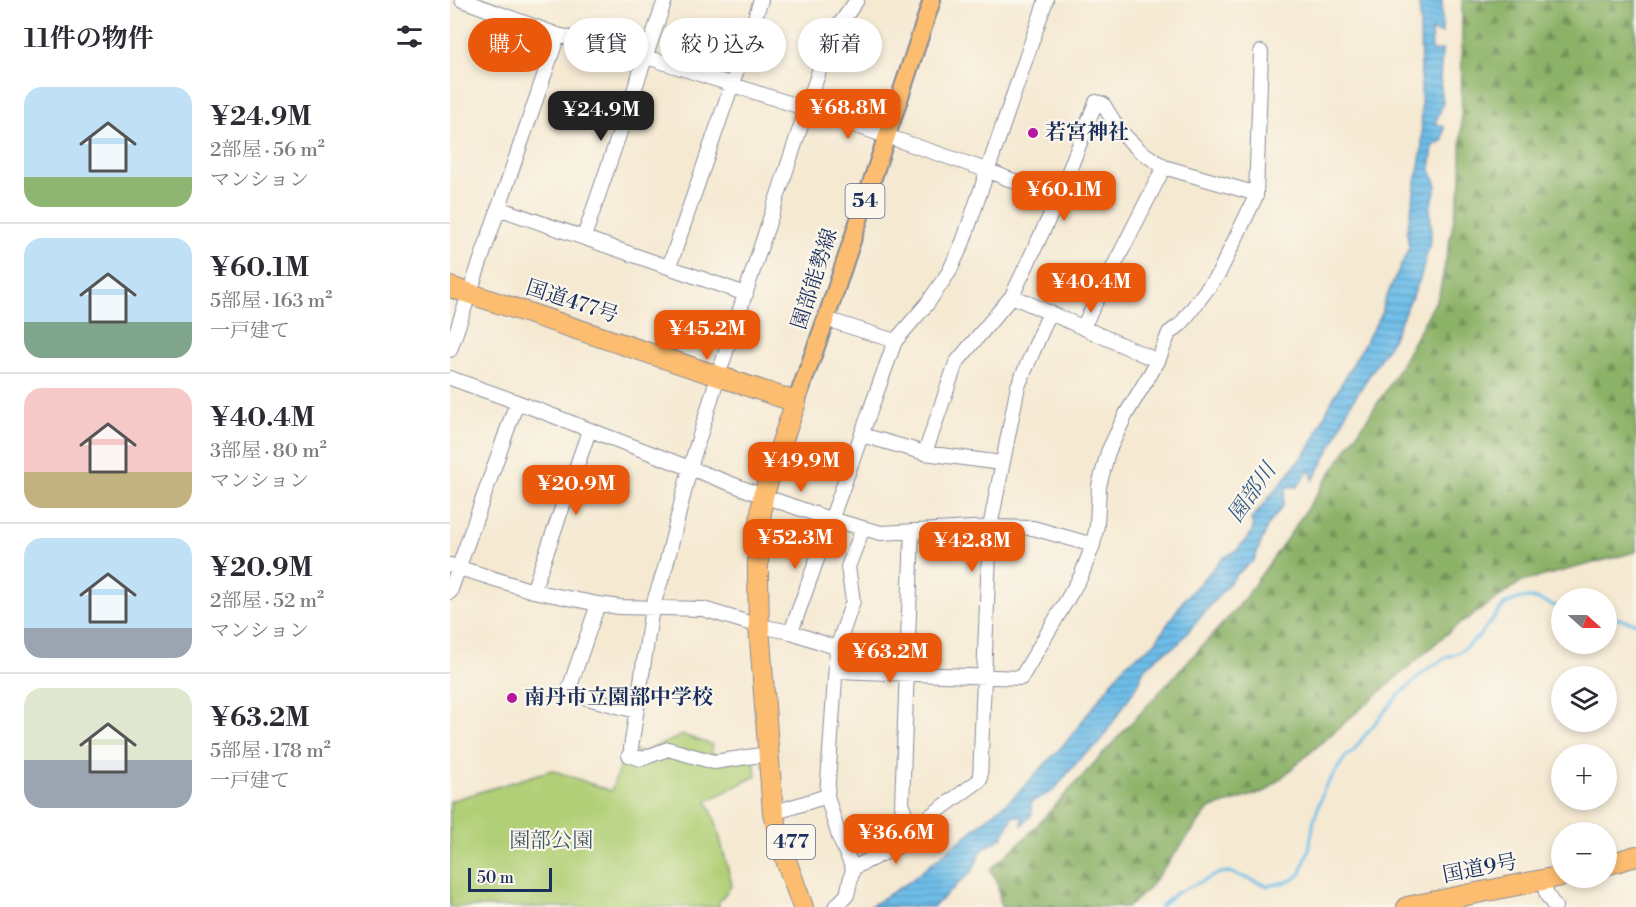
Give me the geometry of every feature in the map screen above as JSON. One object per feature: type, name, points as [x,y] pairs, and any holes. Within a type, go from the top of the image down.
[{"type":"highway","name":"国道477号","points":[[459,290],[796,402]]},
{"type":"highway","name":"477","points":[[796,402],[763,496],[758,538],[759,626],[770,776],[784,854],[803,907]]},
{"type":"highway","name":"477","points":[[777,812],[816,907]]},
{"type":"highway","points":[[1617,862],[1636,856]]},
{"type":"highway","name":"国道9号","points":[[1407,907],[1551,878]]},
{"type":"main road","name":"園部能勢線","points":[[796,402],[826,319],[932,0]]},
{"type":"street","points":[[462,0],[564,36]]},
{"type":"street","points":[[648,54],[665,0]]},
{"type":"street","points":[[669,267],[761,0]]},
{"type":"street","points":[[768,754],[714,762],[668,748],[641,759],[630,752],[652,608],[666,565],[690,468],[718,376],[830,38],[857,0]]},
{"type":"street","points":[[790,632],[895,341],[927,304],[949,272],[963,242],[1046,0]]},
{"type":"street","points":[[450,350],[459,290],[498,208],[558,35]]},
{"type":"street","points":[[837,671],[1021,678],[1081,576],[1093,545],[1097,525],[1099,486],[1108,452],[1126,414],[1158,361],[1169,333],[1181,324],[1219,273],[1256,196],[1261,52]]},
{"type":"street","points":[[648,57],[989,171],[1058,199]]},
{"type":"street","points":[[584,237],[642,72]]},
{"type":"street","points":[[925,453],[956,363],[1012,296],[1058,199],[1096,102],[1103,104],[1119,130],[1139,150],[1164,167],[1250,192],[1256,196]]},
{"type":"street","points":[[1083,327],[1164,167]]},
{"type":"street","points":[[498,208],[746,294]]},
{"type":"street","points":[[1012,296],[1158,361]]},
{"type":"street","points":[[853,868],[902,844],[911,830],[980,780],[990,527],[1018,386],[1050,312]]},
{"type":"street","points":[[826,319],[895,341]]},
{"type":"street","points":[[450,378],[763,496],[880,533],[990,527],[1033,528],[1093,545]]},
{"type":"street","points":[[450,592],[454,567],[516,402]]},
{"type":"street","points":[[533,591],[589,431]]},
{"type":"street","points":[[862,435],[925,453],[1002,463]]},
{"type":"street","points":[[835,907],[847,894],[853,868],[827,796],[837,648],[854,601],[848,567],[863,528]]},
{"type":"street","points":[[911,830],[902,805],[912,531]]},
{"type":"street","points":[[454,567],[533,591],[598,604],[703,609],[759,626],[790,632],[837,648]]},
{"type":"street","points":[[598,604],[570,686],[576,695],[636,711]]},
{"type":"street","points":[[777,812],[827,796]]},
{"type":"street","points":[[1551,882],[1548,895],[1555,907]]},
{"type":"green space","points":[[1462,0],[1636,0],[1636,552],[1521,582],[1451,630],[1266,791],[1209,809],[1148,889],[1128,907],[1001,907],[997,880],[990,870],[1028,835],[1239,606],[1389,386],[1439,295],[1461,183]]},
{"type":"green space","name":"園部公園","points":[[683,735],[713,745],[711,753],[720,756],[753,751],[756,776],[707,801],[715,819],[732,885],[718,903],[720,907],[450,907],[450,801],[552,770],[611,791],[627,747],[641,753]]},
{"type":"water","points":[[1418,0],[1442,0],[1442,33],[1431,31],[1432,52],[1442,50],[1440,78],[1443,104],[1435,123],[1444,127],[1443,140],[1433,146],[1430,168],[1437,186],[1430,207],[1431,239],[1420,279],[1391,342],[1348,408],[1335,440],[1313,480],[1310,469],[1297,487],[1286,487],[1283,506],[1268,525],[1254,560],[1236,575],[1177,645],[1161,654],[1143,670],[1140,681],[1097,746],[1083,755],[1053,791],[1031,802],[1032,814],[1022,825],[1022,817],[1013,816],[1002,838],[980,853],[973,870],[933,907],[869,907],[909,882],[1016,795],[1068,740],[1125,665],[1155,643],[1183,601],[1223,558],[1236,551],[1252,533],[1251,520],[1310,447],[1331,402],[1381,315],[1383,304],[1409,248],[1407,232],[1422,149]]},
{"type":"waterway","points":[[1160,907],[1176,893],[1220,873],[1229,872],[1268,886],[1296,878],[1301,873],[1309,849],[1314,820],[1324,789],[1346,756],[1353,752],[1396,698],[1426,670],[1460,652],[1478,637],[1505,604],[1521,598],[1532,598],[1551,604]]},
{"type":"waterway","points":[[1617,619],[1636,623]]},
{"type":"place","name":"若宮神社","points":[[1033,133]]},
{"type":"place","name":"南丹市立園部中学校","points":[[512,698]]},
{"type":"water label","name":"園部川","points":[[1252,493]]}]
